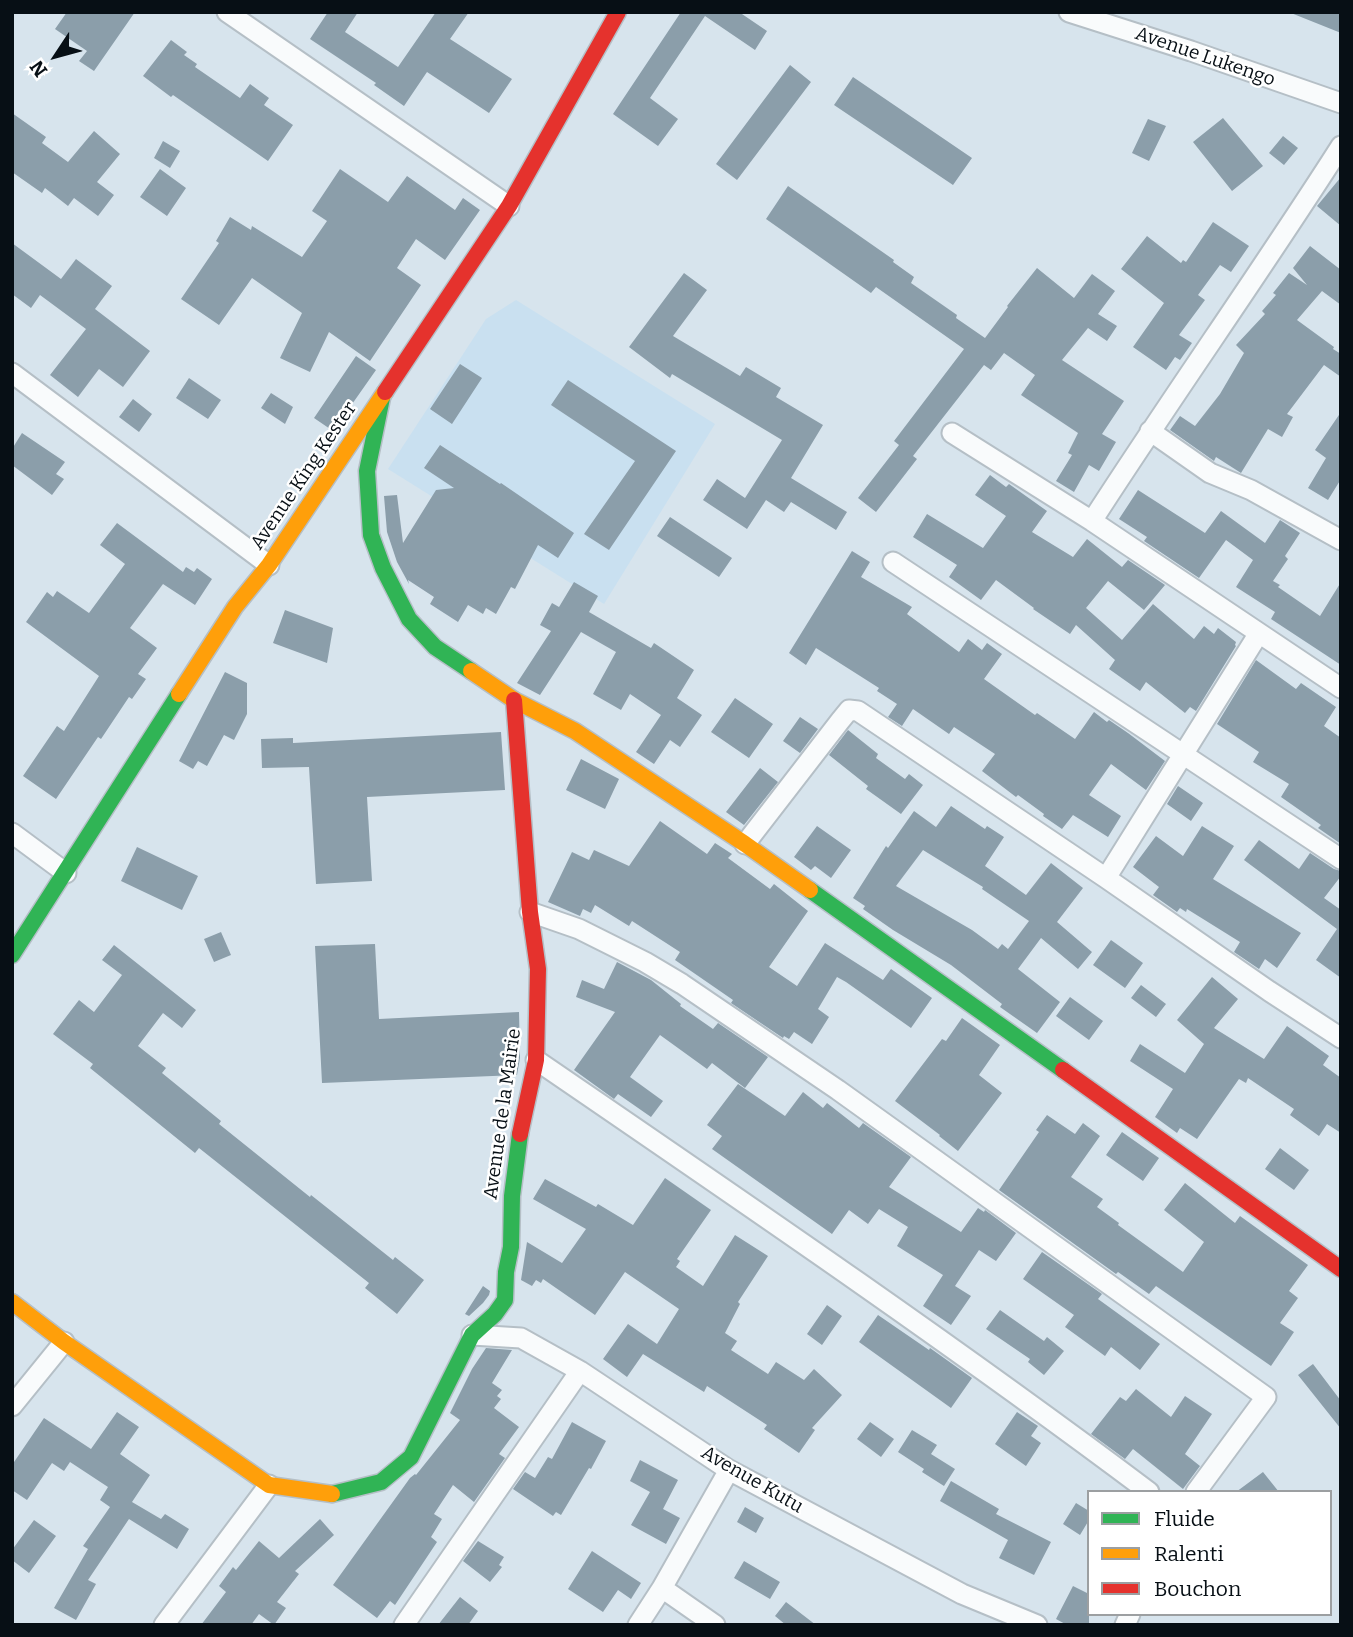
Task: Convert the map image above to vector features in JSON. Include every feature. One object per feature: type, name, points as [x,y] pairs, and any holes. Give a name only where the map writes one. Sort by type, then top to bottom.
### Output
[{"type":"street","points":[[227,12],[509,206]]},
{"type":"street","name":"Avenue King Kester","points":[[12,955],[235,607],[269,565],[509,206],[618,12]]},
{"type":"street","name":"Avenue Lukengo","points":[[1069,12],[1341,103]]},
{"type":"street","points":[[1092,521],[1150,431],[1285,235],[1341,146]]},
{"type":"street","points":[[12,373],[269,565]]},
{"type":"street","points":[[382,398],[367,471],[371,535],[383,568],[410,619],[435,647],[514,700],[575,731],[745,844],[1341,1269]]},
{"type":"street","points":[[1150,431],[1210,473],[1251,490],[1341,540]]},
{"type":"street","points":[[952,433],[1092,521],[1341,688]]},
{"type":"street","points":[[893,562],[1341,859]]},
{"type":"street","points":[[1106,878],[1259,633]]},
{"type":"street","name":"Avenue de la Mairie","points":[[12,1302],[64,1342],[269,1485],[333,1494],[381,1482],[411,1457],[472,1335],[495,1314],[505,1300],[519,1137],[536,1060],[538,969],[530,912],[514,700]]},
{"type":"street","points":[[745,844],[849,710],[858,711],[1341,1038]]},
{"type":"street","points":[[12,833],[66,873]]},
{"type":"street","points":[[530,912],[579,929],[682,984],[838,1090],[1266,1397],[1197,1490]]},
{"type":"street","points":[[536,1060],[856,1280],[1146,1490]]},
{"type":"street","name":"Avenue Kutu","points":[[472,1335],[521,1338],[580,1371],[729,1470],[962,1594],[1037,1625]]},
{"type":"street","points":[[12,1406],[64,1342]]},
{"type":"street","points":[[404,1625],[580,1371]]},
{"type":"street","points":[[638,1625],[729,1470]]},
{"type":"street","points":[[164,1625],[269,1485]]},
{"type":"street","points":[[662,1588],[715,1625]]},
{"type":"shaded area","points":[[516,300],[715,424],[604,604],[388,469],[486,319]]},
{"type":"building","points":[[67,12],[135,12],[94,71],[79,61],[87,51],[55,29]]},
{"type":"building","points":[[328,12],[358,12],[345,32],[398,67],[436,12],[469,12],[450,39],[512,79],[489,113],[427,72],[404,106],[374,85],[376,83],[310,39]]},
{"type":"building","points":[[681,12],[739,12],[767,31],[755,50],[705,16],[650,98],[678,119],[658,146],[613,114]]},
{"type":"building","points":[[1341,12],[1341,33],[1291,13]]},
{"type":"building","points":[[171,40],[187,52],[184,55],[197,64],[195,67],[240,98],[250,84],[269,98],[264,105],[293,125],[268,161],[143,76]]},
{"type":"building","points":[[790,65],[811,82],[737,180],[716,164]]},
{"type":"building","points":[[853,77],[972,158],[953,185],[834,105]]},
{"type":"building","points":[[12,113],[46,137],[42,143],[68,162],[94,131],[120,154],[97,182],[114,195],[98,216],[74,198],[68,206],[45,188],[42,193],[12,172]]},
{"type":"building","points":[[1223,118],[1263,166],[1232,191],[1193,142]]},
{"type":"building","points":[[1148,119],[1166,126],[1149,161],[1132,153]]},
{"type":"building","points":[[1283,136],[1298,148],[1284,165],[1269,153]]},
{"type":"building","points":[[163,141],[180,151],[170,168],[154,158]]},
{"type":"building","points":[[160,169],[186,188],[167,216],[140,197]]},
{"type":"building","points":[[340,169],[388,202],[407,176],[455,210],[463,198],[480,210],[445,260],[416,239],[397,268],[421,285],[370,361],[329,332],[310,372],[280,358],[302,313],[252,278],[219,325],[181,299],[219,243],[216,241],[230,217],[251,230],[252,226],[302,257],[327,221],[312,211]]},
{"type":"building","points":[[1341,177],[1341,226],[1317,206]]},
{"type":"building","points":[[788,186],[894,260],[893,262],[914,277],[911,283],[985,338],[1037,268],[1074,298],[1092,274],[1115,291],[1098,314],[1117,326],[1107,341],[1088,328],[1062,360],[1124,401],[1102,434],[1116,442],[1099,471],[1089,465],[1074,492],[1056,481],[1072,455],[1068,453],[1078,433],[1021,395],[1035,375],[1004,353],[991,370],[984,365],[913,456],[917,459],[876,512],[858,498],[899,445],[894,441],[964,349],[876,287],[871,293],[766,219]]},
{"type":"building","points":[[1213,222],[1249,246],[1231,272],[1220,265],[1198,295],[1205,300],[1179,335],[1192,343],[1180,360],[1175,357],[1166,370],[1133,347],[1164,303],[1121,269],[1147,236],[1181,263],[1183,260],[1186,262]]},
{"type":"building","points":[[12,243],[61,279],[76,259],[112,286],[95,309],[150,351],[123,387],[99,369],[78,397],[50,375],[86,329],[40,295],[31,308],[12,294]]},
{"type":"building","points":[[1310,246],[1341,270],[1341,305],[1322,291],[1297,320],[1341,354],[1341,377],[1324,365],[1287,414],[1293,417],[1282,437],[1268,429],[1241,473],[1216,457],[1214,461],[1170,430],[1180,416],[1195,426],[1220,394],[1244,353],[1236,345],[1265,314],[1262,311],[1276,295],[1273,293],[1289,273],[1307,285],[1293,268]]},
{"type":"building","points":[[684,273],[707,290],[673,336],[740,376],[746,367],[781,388],[776,397],[823,425],[791,478],[847,512],[836,530],[791,502],[784,512],[766,500],[747,529],[703,500],[717,479],[745,498],[782,440],[672,374],[670,378],[629,347]]},
{"type":"building","points":[[356,356],[376,370],[343,417],[346,419],[336,433],[314,418]]},
{"type":"building","points":[[460,364],[482,378],[452,424],[430,409]]},
{"type":"building","points":[[189,378],[221,400],[208,419],[176,398]]},
{"type":"building","points":[[568,380],[676,451],[609,550],[584,534],[635,461],[551,405]]},
{"type":"building","points":[[271,393],[293,407],[285,424],[261,408]]},
{"type":"building","points":[[133,399],[152,414],[139,432],[119,417]]},
{"type":"building","points":[[1341,412],[1341,479],[1328,500],[1308,488],[1326,458],[1315,450]]},
{"type":"building","points":[[22,433],[65,462],[56,474],[64,479],[52,495],[12,465],[12,449]]},
{"type":"building","points":[[440,445],[574,533],[558,558],[538,545],[515,589],[511,587],[496,614],[486,608],[483,614],[468,605],[458,622],[430,604],[434,597],[408,580],[409,584],[397,562],[387,532],[384,496],[397,495],[403,543],[436,490],[454,488],[424,468]]},
{"type":"building","points":[[990,475],[1006,487],[1009,484],[1047,511],[1032,532],[1073,557],[1087,539],[1122,567],[1128,560],[1165,585],[1144,610],[1108,581],[1086,608],[1122,640],[1153,604],[1194,639],[1204,626],[1214,634],[1218,628],[1236,642],[1196,711],[1190,707],[1185,713],[1146,682],[1140,691],[1109,669],[1115,660],[1076,625],[1070,634],[996,580],[981,600],[949,577],[957,565],[913,537],[927,514],[983,548],[1006,516],[975,495]]},
{"type":"building","points":[[1138,490],[1205,533],[1221,511],[1265,543],[1280,520],[1300,533],[1285,556],[1288,559],[1273,581],[1320,616],[1341,582],[1341,665],[1271,619],[1275,612],[1236,587],[1253,560],[1226,540],[1199,578],[1144,541],[1147,537],[1119,519]]},
{"type":"building","points":[[670,517],[732,558],[719,577],[657,536]]},
{"type":"building","points":[[117,523],[183,572],[186,567],[194,572],[197,568],[212,579],[195,605],[163,584],[130,628],[157,648],[138,674],[146,679],[132,699],[129,697],[101,739],[98,737],[56,799],[23,776],[57,726],[64,731],[99,676],[26,622],[47,592],[53,597],[57,591],[89,613],[125,564],[100,545]]},
{"type":"building","points":[[852,551],[870,562],[861,577],[912,607],[907,614],[959,652],[968,639],[982,650],[987,643],[1002,654],[984,679],[1035,715],[1037,713],[1075,739],[1094,712],[1165,761],[1146,790],[1111,764],[1089,795],[1121,816],[1108,837],[1073,815],[1062,829],[1018,795],[1016,797],[982,771],[995,754],[954,727],[949,734],[913,709],[902,726],[888,717],[897,704],[877,691],[879,688],[816,648],[806,665],[789,653]]},
{"type":"building","points":[[574,582],[598,596],[589,612],[651,648],[654,643],[694,670],[677,698],[702,715],[680,747],[670,740],[654,764],[636,752],[661,715],[630,694],[621,710],[593,694],[616,652],[581,632],[540,695],[517,683],[551,631],[540,625],[552,603],[559,607]]},
{"type":"building","points":[[285,610],[333,628],[327,663],[273,643]]},
{"type":"building","points":[[1256,660],[1296,689],[1301,683],[1336,707],[1324,726],[1341,738],[1341,844],[1318,828],[1321,825],[1281,797],[1289,784],[1253,762],[1259,752],[1217,724]]},
{"type":"building","points":[[225,672],[247,683],[247,714],[234,740],[224,735],[207,766],[198,761],[193,769],[179,761]]},
{"type":"building","points":[[735,698],[773,724],[749,758],[711,732]]},
{"type":"building","points":[[800,717],[818,729],[800,753],[783,741]]},
{"type":"building","points":[[848,730],[878,754],[876,758],[905,779],[909,774],[923,785],[901,814],[866,789],[868,786],[829,755]]},
{"type":"building","points":[[501,732],[505,790],[367,797],[372,881],[316,884],[309,767],[262,768],[261,739],[293,738],[293,743]]},
{"type":"building","points":[[581,759],[619,779],[605,809],[566,790]]},
{"type":"building","points":[[760,768],[778,782],[744,825],[726,812]]},
{"type":"building","points":[[1178,786],[1203,803],[1191,821],[1167,804]]},
{"type":"building","points":[[951,806],[985,829],[987,826],[1004,837],[985,866],[1026,895],[1051,863],[1083,888],[1057,922],[1092,952],[1078,969],[1041,938],[1018,969],[1060,1002],[1037,1033],[1000,1007],[1002,1004],[951,965],[893,930],[863,909],[865,906],[853,898],[886,846],[888,848],[914,811],[936,827]],"holes":[[[923,850],[983,887],[982,889],[1029,921],[1008,949],[1002,944],[998,949],[972,930],[896,886]]]},
{"type":"building","points":[[660,821],[707,854],[715,843],[732,854],[728,858],[770,889],[774,884],[808,911],[769,967],[797,986],[825,943],[883,980],[891,969],[932,998],[911,1028],[837,977],[818,1009],[829,1017],[812,1044],[794,1032],[789,1039],[784,1036],[783,1038],[675,960],[680,952],[632,921],[629,926],[595,905],[591,913],[583,909],[580,916],[548,902],[572,852],[589,860],[594,850],[629,866]]},
{"type":"building","points":[[817,826],[851,850],[831,878],[815,866],[811,870],[794,857]]},
{"type":"building","points":[[1202,826],[1234,846],[1213,879],[1301,933],[1277,968],[1265,959],[1259,969],[1234,952],[1240,942],[1187,909],[1186,912],[1180,908],[1177,912],[1153,895],[1159,887],[1133,867],[1156,836],[1183,856]]},
{"type":"building","points":[[1259,840],[1299,869],[1310,853],[1341,871],[1341,876],[1324,898],[1341,910],[1341,978],[1316,960],[1337,929],[1244,860]]},
{"type":"building","points":[[137,847],[198,876],[182,910],[121,881]]},
{"type":"building","points":[[221,932],[231,955],[214,962],[204,939]]},
{"type":"building","points":[[1111,940],[1143,963],[1125,988],[1093,965]]},
{"type":"building","points":[[375,944],[379,1019],[519,1012],[520,1058],[517,1075],[322,1083],[315,946]]},
{"type":"building","points":[[114,945],[196,1010],[182,1028],[163,1013],[138,1046],[166,1068],[162,1073],[221,1121],[219,1124],[310,1197],[311,1195],[393,1260],[395,1257],[424,1280],[397,1314],[365,1288],[369,1283],[199,1148],[195,1153],[90,1068],[93,1064],[53,1034],[79,1000],[94,1012],[122,975],[102,960]]},
{"type":"building","points":[[617,962],[651,980],[681,1004],[680,1006],[713,1029],[718,1023],[768,1057],[745,1088],[712,1063],[707,1069],[660,1035],[630,1077],[663,1101],[651,1117],[618,1094],[614,1099],[574,1070],[615,1012],[576,997],[582,980],[604,989]]},
{"type":"building","points":[[1212,977],[1238,999],[1214,1028],[1264,1059],[1287,1026],[1329,1056],[1323,1065],[1341,1078],[1341,1133],[1327,1124],[1319,1136],[1290,1115],[1294,1109],[1248,1078],[1246,1083],[1239,1079],[1197,1139],[1180,1128],[1177,1133],[1155,1117],[1173,1089],[1130,1061],[1140,1044],[1185,1073],[1204,1044],[1177,1020]]},
{"type":"building","points":[[1141,985],[1166,1004],[1156,1017],[1131,998]]},
{"type":"building","points":[[1070,997],[1103,1021],[1089,1040],[1056,1016]]},
{"type":"building","points":[[962,1018],[1000,1045],[979,1075],[1002,1093],[958,1151],[895,1101],[942,1039],[946,1041]]},
{"type":"building","points":[[738,1084],[785,1116],[803,1092],[823,1108],[827,1103],[859,1128],[863,1123],[911,1157],[889,1187],[961,1232],[978,1208],[984,1212],[985,1210],[1016,1233],[996,1261],[979,1250],[955,1286],[971,1296],[951,1325],[923,1306],[943,1275],[897,1246],[908,1227],[879,1209],[868,1224],[849,1210],[832,1234],[712,1149],[722,1136],[707,1125]]},
{"type":"building","points":[[1047,1115],[1075,1134],[1083,1123],[1100,1136],[1071,1177],[1103,1199],[1097,1207],[1119,1223],[1118,1225],[1183,1272],[1204,1242],[1164,1210],[1185,1183],[1235,1223],[1240,1216],[1308,1265],[1289,1291],[1298,1298],[1280,1323],[1294,1332],[1271,1366],[1156,1286],[1149,1294],[1118,1272],[1116,1274],[999,1190],[1039,1132],[1036,1130]]},
{"type":"building","points":[[1122,1132],[1159,1158],[1143,1181],[1106,1155]]},
{"type":"building","points":[[1280,1148],[1309,1170],[1294,1190],[1265,1169]]},
{"type":"building","points":[[665,1178],[711,1210],[677,1259],[680,1261],[676,1267],[703,1286],[735,1235],[768,1256],[738,1302],[740,1304],[725,1333],[737,1341],[731,1350],[768,1374],[776,1362],[804,1380],[814,1369],[842,1395],[812,1428],[815,1430],[799,1453],[764,1429],[767,1425],[707,1386],[704,1392],[643,1354],[627,1377],[603,1359],[628,1324],[657,1344],[679,1309],[625,1272],[595,1315],[543,1279],[541,1283],[536,1280],[532,1286],[521,1280],[527,1242],[562,1263],[586,1229],[533,1199],[545,1179],[596,1207],[598,1204],[633,1225]]},
{"type":"building","points":[[1042,1252],[1102,1294],[1098,1299],[1160,1344],[1140,1370],[1111,1347],[1105,1356],[1065,1327],[1074,1315],[1023,1279]]},
{"type":"building","points":[[483,1286],[490,1291],[489,1295],[469,1316],[465,1314]]},
{"type":"building","points":[[827,1305],[842,1316],[822,1345],[807,1334]]},
{"type":"building","points":[[1000,1310],[1044,1341],[1047,1337],[1064,1351],[1044,1375],[1028,1362],[1030,1359],[986,1329]]},
{"type":"building","points":[[878,1315],[972,1378],[951,1408],[859,1342]]},
{"type":"building","points":[[486,1348],[512,1350],[492,1383],[502,1390],[497,1396],[501,1399],[494,1408],[519,1427],[499,1454],[505,1458],[474,1502],[453,1485],[434,1514],[442,1519],[431,1537],[437,1542],[395,1605],[390,1601],[377,1618],[333,1585],[410,1478],[416,1475],[460,1420],[450,1413]]},
{"type":"building","points":[[1313,1364],[1341,1401],[1341,1429],[1298,1375]]},
{"type":"building","points":[[1136,1389],[1171,1417],[1185,1396],[1212,1414],[1185,1454],[1200,1466],[1183,1489],[1133,1449],[1125,1459],[1091,1434],[1120,1397],[1126,1401]]},
{"type":"building","points":[[117,1412],[139,1427],[120,1454],[150,1475],[132,1502],[161,1519],[165,1514],[189,1529],[177,1549],[129,1519],[88,1580],[96,1584],[76,1620],[54,1608],[88,1549],[83,1546],[110,1507],[100,1500],[108,1487],[70,1462],[64,1471],[52,1463],[27,1500],[12,1490],[12,1465],[44,1418],[91,1449]]},
{"type":"building","points":[[1017,1412],[1038,1426],[1031,1436],[1041,1443],[1026,1466],[995,1444]]},
{"type":"building","points":[[572,1422],[606,1441],[561,1515],[556,1512],[553,1516],[513,1489],[525,1472],[535,1478],[548,1457],[552,1459]]},
{"type":"building","points":[[870,1422],[894,1439],[881,1457],[857,1439]]},
{"type":"building","points":[[912,1430],[937,1445],[931,1454],[955,1469],[944,1486],[898,1452]]},
{"type":"building","points":[[640,1460],[678,1480],[663,1509],[680,1518],[666,1544],[631,1525],[650,1492],[630,1481]]},
{"type":"building","points":[[1263,1472],[1277,1490],[1239,1490]]},
{"type":"building","points":[[951,1481],[999,1509],[996,1514],[1051,1542],[1034,1575],[999,1558],[1008,1540],[940,1501]]},
{"type":"building","points":[[1076,1503],[1087,1510],[1087,1523],[1080,1535],[1063,1524]]},
{"type":"building","points":[[745,1507],[764,1518],[756,1533],[737,1522]]},
{"type":"building","points":[[320,1519],[334,1535],[295,1571],[299,1574],[277,1602],[286,1608],[274,1625],[259,1614],[251,1625],[201,1625],[226,1592],[219,1586],[233,1567],[236,1570],[259,1541],[279,1558]]},
{"type":"building","points":[[34,1520],[56,1536],[29,1573],[12,1560],[12,1550]]},
{"type":"building","points":[[478,1541],[504,1557],[499,1565],[502,1567],[490,1582],[463,1561]]},
{"type":"building","points":[[592,1551],[641,1583],[631,1599],[618,1590],[603,1612],[568,1589]]},
{"type":"building","points":[[744,1561],[780,1582],[770,1599],[734,1578]]},
{"type":"building","points":[[1073,1586],[1087,1593],[1089,1625],[1067,1625],[1056,1619]]},
{"type":"building","points":[[460,1597],[478,1611],[468,1625],[438,1625]]},
{"type":"building","points":[[786,1602],[816,1625],[786,1625],[775,1616]]},
{"type":"traffic: fast","points":[[382,398],[367,471],[371,535],[383,568],[409,619],[435,647],[471,671]]},
{"type":"traffic: fast","points":[[12,955],[179,694]]},
{"type":"traffic: fast","points":[[810,890],[1063,1070]]},
{"type":"traffic: fast","points":[[332,1494],[381,1482],[411,1457],[472,1335],[495,1314],[505,1300],[506,1272],[511,1247],[512,1196],[520,1134]]},
{"type":"traffic: slow","points":[[179,694],[235,607],[269,565],[385,392]]},
{"type":"traffic: slow","points":[[471,671],[514,700],[575,731],[810,890]]},
{"type":"traffic: slow","points":[[12,1302],[64,1342],[269,1485],[332,1494]]},
{"type":"traffic: jam","points":[[385,392],[509,206],[618,12]]},
{"type":"traffic: jam","points":[[514,700],[530,912],[538,969],[536,1060],[520,1134]]},
{"type":"traffic: jam","points":[[1063,1070],[1341,1269]]}]
